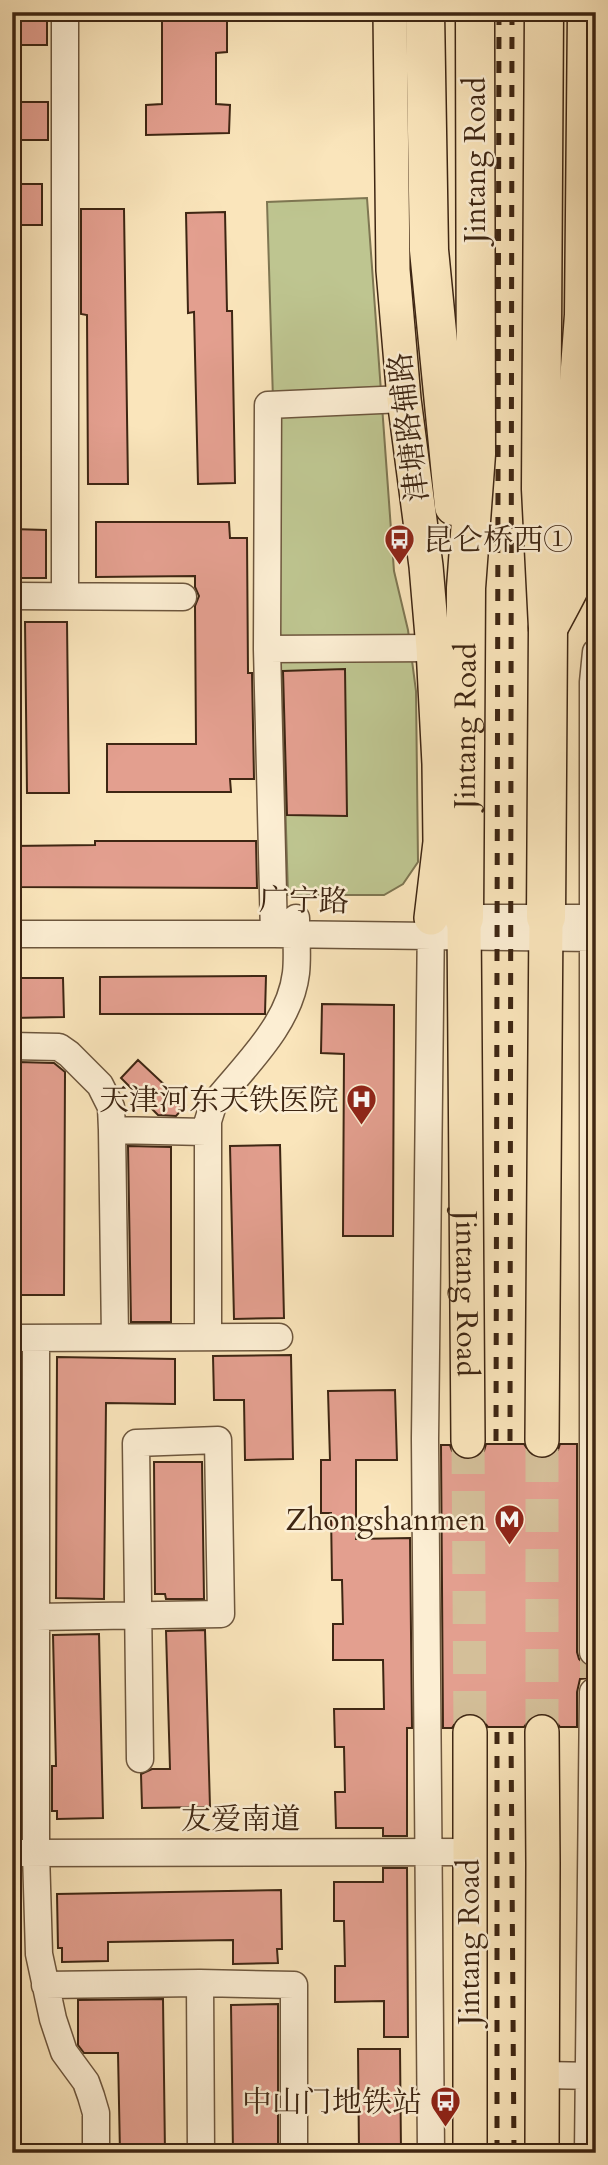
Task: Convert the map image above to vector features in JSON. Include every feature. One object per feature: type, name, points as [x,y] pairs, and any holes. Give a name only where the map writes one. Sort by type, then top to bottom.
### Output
[{"type":"highway","points":[[425,12],[429,250],[453,496],[466,588]]},
{"type":"highway","name":"Jintang Road","points":[[447,927],[476,453],[475,12]]},
{"type":"highway","points":[[544,12],[541,489],[548,628],[546,928]]},
{"type":"highway","points":[[548,628],[570,500],[584,315],[587,12]]},
{"type":"highway","points":[[548,628],[580,567],[596,513]]},
{"type":"main road","name":"津塘路辅路","points":[[390,12],[393,270],[404,399],[426,566],[433,648],[440,842],[447,927]]},
{"type":"main road","name":"Jintang Road","points":[[447,927],[468,1441]]},
{"type":"main road","points":[[542,1440],[546,928]]},
{"type":"main road","name":"Jintang Road","points":[[470,1732],[470,2153]]},
{"type":"main road","points":[[541,1732],[544,1863],[542,2153]]},
{"type":"street","points":[[65,12],[65,596]]},
{"type":"street","points":[[208,1337],[206,1132],[213,1105],[275,1028],[290,997],[296,972],[285,926],[267,649],[268,405],[404,399]]},
{"type":"street","points":[[12,596],[183,597]]},
{"type":"street","points":[[267,649],[433,648]]},
{"type":"street","points":[[593,1653],[593,682],[596,652]]},
{"type":"street","name":"广宁路","points":[[12,918],[285,926],[594,928]]},
{"type":"street","name":"广宁路","points":[[12,934],[285,926]]},
{"type":"street","points":[[431,2153],[425,1425],[447,927]]},
{"type":"street","points":[[12,1046],[59,1047],[100,1085],[111,1107],[115,1337]]},
{"type":"street","points":[[112,1130],[206,1132]]},
{"type":"street","points":[[96,2153],[96,2113],[91,2096],[86,2082],[64,2052],[45,1985],[24,1853],[36,1617],[24,1554],[24,1338],[279,1337]]},
{"type":"street","points":[[36,1617],[139,1615],[220,1614],[218,1440],[136,1443],[139,1615],[140,1759]]},
{"type":"street","points":[[588,2153],[592,2076],[593,1692]]},
{"type":"street","name":"友爱南道","points":[[24,1853],[469,1852]]},
{"type":"street","points":[[200,1983],[201,2153]]},
{"type":"street","points":[[45,1985],[294,1985],[294,2153]]},
{"type":"street","points":[[542,2075],[592,2076]]},
{"type":"green space","points":[[367,198],[394,571],[408,630],[416,691],[418,862],[403,884],[384,895],[288,895],[267,202]]},
{"type":"building","points":[[12,12],[47,12],[47,45],[12,45]]},
{"type":"building","points":[[162,12],[216,12],[216,21],[227,21],[227,52],[216,53],[216,104],[230,105],[229,133],[146,135],[146,105],[162,104]]},
{"type":"building","points":[[12,102],[48,102],[48,140],[12,140]]},
{"type":"building","points":[[12,184],[42,184],[42,225],[12,225]]},
{"type":"building","points":[[81,209],[124,209],[128,484],[88,484],[87,315],[81,314]]},
{"type":"building","points":[[225,212],[227,311],[232,311],[235,483],[198,484],[194,312],[188,313],[186,213]]},
{"type":"building","points":[[96,522],[229,522],[230,538],[247,538],[248,673],[252,673],[254,779],[230,779],[231,792],[107,792],[107,744],[196,744],[195,606],[199,596],[195,587],[195,576],[96,577]]},
{"type":"building","points":[[12,529],[46,530],[46,578],[12,578]]},
{"type":"building","points":[[25,622],[67,622],[69,793],[27,793]]},
{"type":"building","points":[[345,669],[347,816],[287,815],[283,671]]},
{"type":"building","points":[[95,841],[256,841],[257,888],[12,887],[12,846],[95,845]]},
{"type":"building","points":[[266,976],[265,1014],[100,1014],[100,977]]},
{"type":"building","points":[[12,978],[63,978],[64,1017],[12,1018]]},
{"type":"building","points":[[322,1004],[394,1005],[393,1236],[343,1236],[344,1054],[321,1053]]},
{"type":"building","points":[[138,1060],[186,1105],[176,1116],[158,1115],[121,1078]]},
{"type":"building","points":[[18,1062],[54,1063],[65,1072],[64,1295],[18,1295]]},
{"type":"building","points":[[280,1145],[284,1318],[234,1319],[230,1146]]},
{"type":"building","points":[[128,1146],[171,1147],[171,1322],[131,1322]]},
{"type":"building","points":[[291,1355],[293,1459],[245,1460],[244,1400],[214,1400],[213,1356]]},
{"type":"building","points":[[57,1357],[175,1359],[175,1404],[106,1403],[104,1599],[56,1598]]},
{"type":"building","points":[[395,1390],[397,1460],[356,1460],[356,1539],[410,1538],[412,1728],[407,1728],[407,1836],[383,1836],[383,1828],[336,1828],[335,1792],[345,1792],[344,1747],[335,1747],[334,1709],[384,1709],[383,1660],[333,1660],[333,1624],[343,1624],[342,1580],[332,1580],[331,1513],[321,1513],[321,1460],[330,1460],[328,1391]]},
{"type":"building","name":"Zhongshanmen","points":[[486,1444],[524,1444],[532,1456],[543,1459],[552,1456],[560,1444],[577,1444],[577,1652],[585,1665],[596,1667],[596,1677],[580,1679],[577,1692],[577,1727],[560,1727],[552,1716],[543,1713],[532,1716],[524,1727],[488,1727],[480,1716],[469,1713],[460,1716],[452,1728],[443,1728],[441,1445],[450,1445],[458,1457],[467,1460],[478,1457]]},
{"type":"building","points":[[154,1462],[202,1462],[204,1599],[166,1599],[165,1594],[155,1594]]},
{"type":"building","points":[[205,1630],[210,1807],[142,1808],[141,1774],[152,1769],[170,1769],[166,1631]]},
{"type":"building","points":[[99,1634],[103,1818],[57,1819],[57,1811],[52,1811],[52,1766],[56,1766],[53,1635]]},
{"type":"building","points":[[12,1766],[20,1766],[20,1812],[12,1812]]},
{"type":"building","points":[[383,1868],[407,1868],[408,2037],[384,2037],[384,2001],[335,2002],[335,1966],[345,1966],[344,1921],[334,1921],[334,1882],[383,1882]]},
{"type":"building","points":[[281,1890],[282,1949],[277,1949],[278,1963],[233,1964],[233,1940],[108,1942],[108,1961],[62,1962],[62,1948],[58,1948],[57,1894]]},
{"type":"building","points":[[163,1999],[165,2153],[120,2153],[118,2053],[84,2053],[78,2045],[78,2000]]},
{"type":"building","points":[[278,2004],[278,2153],[233,2153],[231,2005]]},
{"type":"building","points":[[358,2049],[400,2049],[401,2153],[359,2153]]},
{"type":"tunnel","points":[[542,1440],[542,1732]]},
{"type":"tunnel","points":[[468,1441],[470,1732]]},
{"type":"tunnel","points":[[593,1652],[593,1692]]},
{"type":"railway","points":[[496,1441],[499,12]]},
{"type":"railway","points":[[510,1441],[512,12]]},
{"type":"railway","points":[[497,1732],[497,2153]]},
{"type":"railway","points":[[511,1732],[514,2153]]},
{"type":"place","name":"昆仑桥西①","points":[[400,567]]},
{"type":"place","name":"天津河东天铁医院","points":[[362,1127]]},
{"type":"place","name":"Zhongshanmen","points":[[509,1547]]},
{"type":"place","name":"中山门地铁站","points":[[445,2129]]}]
